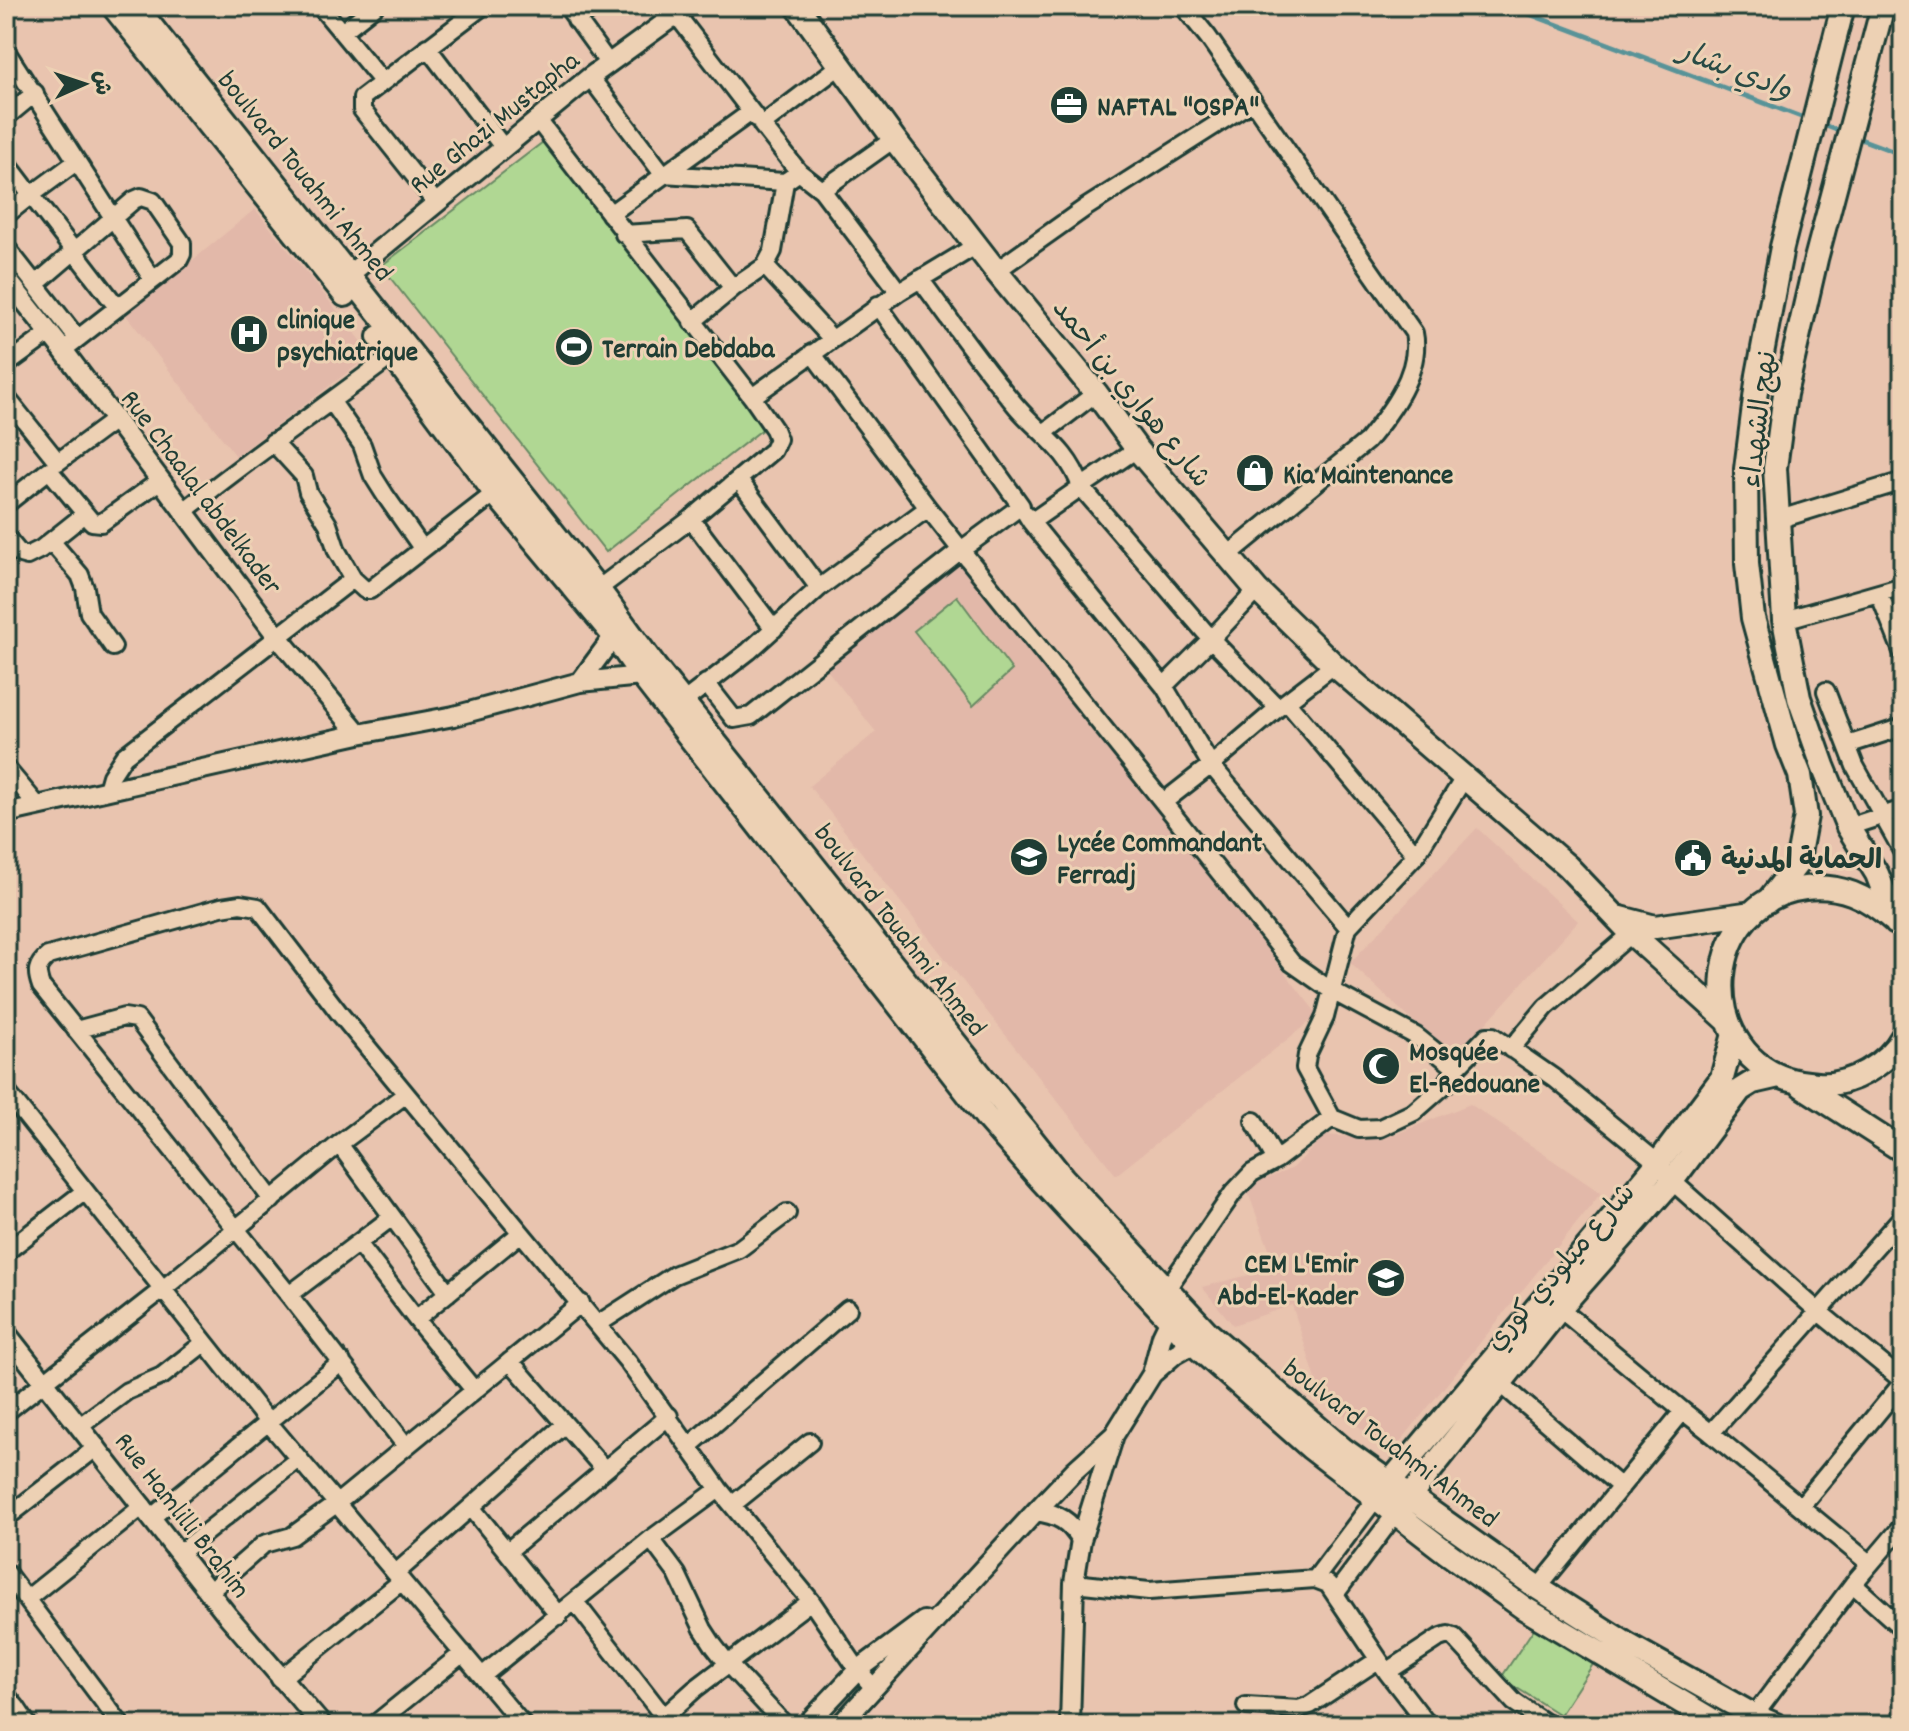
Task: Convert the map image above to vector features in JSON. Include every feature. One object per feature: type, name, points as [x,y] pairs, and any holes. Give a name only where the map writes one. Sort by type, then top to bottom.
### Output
[{"type":"main road","name":"boulvard Touahmi Ahmed","points":[[113,6],[598,589],[620,632]]},
{"type":"main road","name":"boulvard Touahmi Ahmed","points":[[135,6],[343,280],[393,355],[495,493],[620,632],[979,1091],[1063,1178],[1201,1339],[1344,1450],[1383,1490],[1403,1504],[1750,1720],[1776,1725]]},
{"type":"main road","name":"شارع هواري بن أحمد","points":[[797,6],[996,271],[1096,393],[1137,449],[1257,590],[1334,665],[1567,866],[1613,915],[1636,929]]},
{"type":"main road","name":"نهج الشهداء","points":[[1731,1028],[1721,993],[1723,964],[1734,936],[1797,864],[1806,816],[1800,775],[1788,745],[1756,631],[1747,564],[1746,469],[1758,375],[1782,247],[1843,6]]},
{"type":"main road","name":"نهج الشهداء","points":[[1883,6],[1816,259],[1785,394],[1775,468],[1784,620],[1799,698],[1848,827],[1877,874],[1900,929]]},
{"type":"main road","name":"boulvard Touahmi Ahmed","points":[[649,671],[683,702],[916,1011]]},
{"type":"main road","points":[[1636,929],[1672,927],[1760,907],[1794,890],[1823,886],[1850,891],[1876,904],[1900,929]]},
{"type":"main road","points":[[1636,929],[1731,1028],[1753,1058],[1874,1130],[1903,1151]]},
{"type":"main road","name":"شارع ميلودي كوري","points":[[1403,1504],[1499,1382],[1552,1302],[1722,1078],[1731,1028]]},
{"type":"main road","points":[[1787,1078],[1823,1084],[1851,1079],[1877,1066],[1898,1046],[1903,1036]]},
{"type":"main road","name":"شارع ميلودي كوري","points":[[1383,1490],[1552,1302],[1672,1181],[1740,1090],[1753,1082],[1787,1078]]},
{"type":"main road","name":"boulvard Touahmi Ahmed","points":[[1403,1504],[1524,1608],[1720,1725]]},
{"type":"street","points":[[320,6],[382,81]]},
{"type":"street","points":[[342,32],[375,6]]},
{"type":"street","points":[[436,203],[362,110],[362,98],[483,6]]},
{"type":"street","points":[[596,6],[571,13],[609,64]]},
{"type":"street","points":[[1183,6],[1414,333],[1417,346],[1412,369],[1383,421],[1367,441],[1227,556]]},
{"type":"street","name":"Rue Ghazi Mustapha","points":[[343,280],[537,119],[682,10]]},
{"type":"street","points":[[682,10],[751,112],[799,172],[822,190],[899,292]]},
{"type":"street","points":[[427,47],[503,147]]},
{"type":"street","points":[[6,51],[153,280]]},
{"type":"street","points":[[762,125],[841,65]]},
{"type":"street","points":[[590,77],[663,174],[785,182],[799,172]]},
{"type":"street","points":[[6,117],[35,93]]},
{"type":"street","points":[[996,271],[1085,208],[1253,101]]},
{"type":"street","points":[[610,214],[751,112]]},
{"type":"street","points":[[537,119],[752,397],[778,439],[773,450],[739,480],[598,589]]},
{"type":"street","points":[[822,190],[894,139]]},
{"type":"street","points":[[6,162],[117,307]]},
{"type":"street","points":[[6,215],[76,162]]},
{"type":"street","points":[[692,322],[765,266],[773,251],[785,182]]},
{"type":"street","points":[[6,247],[36,284],[70,344],[179,260],[183,249],[178,235],[148,198],[134,200],[36,284]]},
{"type":"street","points":[[624,234],[687,230],[733,288]]},
{"type":"street","points":[[752,397],[878,305],[977,245]]},
{"type":"street","points":[[765,266],[832,339]]},
{"type":"street","name":"Rue Chaalal abdelkader","points":[[6,278],[50,333],[70,344],[115,420],[183,512],[277,636],[359,734]]},
{"type":"street","points":[[920,279],[1016,405],[1045,432],[1076,471],[1081,487],[1211,639],[1283,705],[1416,855]]},
{"type":"street","points":[[878,305],[1031,522],[1164,686],[1211,765],[1348,927]]},
{"type":"street","points":[[6,365],[50,333]]},
{"type":"street","points":[[812,353],[961,550],[1292,963],[1332,991],[1416,1036],[1456,1068]]},
{"type":"street","points":[[183,512],[393,355]]},
{"type":"street","points":[[1045,432],[1096,393]]},
{"type":"street","points":[[6,397],[85,514],[96,523],[106,521],[161,480]]},
{"type":"street","points":[[332,402],[362,445],[373,476],[422,548]]},
{"type":"street","points":[[6,504],[115,420]]},
{"type":"street","points":[[273,442],[304,476],[308,492],[324,515],[332,542],[353,579],[363,590],[370,590],[495,493]]},
{"type":"street","points":[[1031,522],[1137,449]]},
{"type":"street","points":[[739,480],[819,588]]},
{"type":"street","points":[[1777,520],[1903,481]]},
{"type":"street","points":[[706,683],[734,719],[751,716],[1021,506]]},
{"type":"street","points":[[683,702],[749,651],[819,588],[928,508]]},
{"type":"street","points":[[6,537],[20,554],[27,556],[85,514]]},
{"type":"street","points":[[691,519],[774,629]]},
{"type":"street","points":[[51,541],[80,575],[89,613],[113,647]]},
{"type":"street","points":[[107,790],[111,776],[124,756],[353,579]]},
{"type":"street","points":[[1784,620],[1903,586]]},
{"type":"street","points":[[1164,686],[1257,590]]},
{"type":"street","points":[[1879,593],[1903,654]]},
{"type":"street","points":[[580,682],[620,632]]},
{"type":"street","points":[[1165,801],[1334,665]]},
{"type":"street","points":[[6,813],[359,734],[454,716],[580,682],[649,671]]},
{"type":"street","points":[[1826,691],[1847,745],[1881,816],[1903,852]]},
{"type":"street","points":[[1847,745],[1903,727]]},
{"type":"street","points":[[6,768],[37,805]]},
{"type":"street","points":[[1464,778],[1416,855],[1348,927],[1325,1017],[1307,1055],[1305,1068],[1332,1118],[1359,1129],[1380,1128],[1414,1112],[1447,1083],[1456,1068],[1487,1036],[1493,1036],[1554,1078],[1658,1163],[1672,1181],[1819,1312],[1903,1381],[1801,1506]]},
{"type":"street","points":[[1848,827],[1903,809]]},
{"type":"street","points":[[406,1446],[41,986],[37,973],[48,956],[221,907],[251,904],[258,907],[340,1014],[598,1324],[669,1416],[719,1489],[811,1601],[858,1670],[874,1688]]},
{"type":"street","points":[[1511,1049],[1546,1007],[1636,929]]},
{"type":"street","points":[[76,1030],[124,1017],[137,1019],[272,1200]]},
{"type":"street","points":[[7,1094],[298,1459],[523,1725]]},
{"type":"street","points":[[6,1412],[163,1289],[339,1144],[406,1094]]},
{"type":"street","points":[[1070,1725],[1074,1583],[1081,1540],[1114,1435],[1152,1374],[1171,1305],[1233,1193],[1252,1173],[1276,1160],[1332,1118]]},
{"type":"street","points":[[1254,1121],[1276,1160]]},
{"type":"street","points":[[339,1144],[448,1293]]},
{"type":"street","points":[[6,1252],[85,1191]]},
{"type":"street","points":[[598,1324],[674,1275],[739,1249],[787,1213]]},
{"type":"street","points":[[289,1295],[392,1217]]},
{"type":"street","points":[[1711,1433],[1901,1218]]},
{"type":"street","points":[[416,1319],[521,1233]]},
{"type":"street","points":[[358,1243],[474,1390]]},
{"type":"street","points":[[1552,1302],[1869,1563]]},
{"type":"street","points":[[209,1592],[264,1544],[292,1536],[336,1504],[581,1303]]},
{"type":"street","points":[[689,1446],[848,1309]]},
{"type":"street","name":"Rue Hamlilli Brahim","points":[[6,1333],[209,1592],[322,1725]]},
{"type":"street","points":[[1152,1374],[1175,1354],[1201,1339]]},
{"type":"street","points":[[80,1426],[127,1391],[162,1376],[204,1343]]},
{"type":"street","points":[[510,1361],[604,1469]]},
{"type":"street","points":[[28,1598],[268,1422],[342,1362]]},
{"type":"street","points":[[1499,1382],[1621,1487]]},
{"type":"street","points":[[1538,1588],[1683,1411]]},
{"type":"street","points":[[508,1551],[669,1416]]},
{"type":"street","points":[[280,1679],[399,1577],[471,1507],[565,1424]]},
{"type":"street","points":[[840,1725],[1036,1511],[1114,1435]]},
{"type":"street","points":[[732,1505],[810,1442]]},
{"type":"street","points":[[6,1518],[97,1447]]},
{"type":"street","points":[[180,1553],[298,1459]]},
{"type":"street","points":[[482,1676],[651,1539],[719,1489]]},
{"type":"street","points":[[1315,1579],[1383,1490]]},
{"type":"street","points":[[1336,1593],[1403,1504]]},
{"type":"street","points":[[471,1507],[559,1616]]},
{"type":"street","points":[[1036,1511],[1063,1518],[1081,1540]]},
{"type":"street","points":[[1750,1720],[1869,1563],[1903,1525]]},
{"type":"street","points":[[651,1539],[677,1574],[703,1629],[728,1664],[785,1725]]},
{"type":"street","points":[[6,1572],[121,1725]]},
{"type":"street","points":[[1074,1583],[1149,1591],[1315,1579],[1328,1584],[1382,1666],[1428,1725]]},
{"type":"street","points":[[1853,1584],[1903,1629]]},
{"type":"street","points":[[806,1725],[858,1670],[958,1596]]},
{"type":"street","points":[[575,1602],[660,1721],[811,1601]]},
{"type":"street","points":[[1246,1706],[1299,1709],[1448,1635],[1454,1637],[1514,1702],[1548,1725]]},
{"type":"street","points":[[374,1725],[463,1653]]},
{"type":"street","points":[[9,1706],[28,1725]]},
{"type":"shaded area","name":"clinique psychiatrique","points":[[255,209],[372,354],[236,456],[126,315]]},
{"type":"shaded area","name":"Lycée Commandant Ferradj","points":[[960,559],[1318,1015],[1116,1175],[809,786],[876,732],[824,666]]},
{"type":"shaded area","points":[[1477,828],[1578,921],[1454,1059],[1350,963]]},
{"type":"shaded area","name":"CEM L'Emir Abd-El-Kader","points":[[1470,1104],[1601,1193],[1392,1452],[1322,1398],[1292,1305],[1233,1325],[1202,1287],[1276,1268],[1246,1187],[1293,1168],[1325,1135],[1384,1139]]},
{"type":"green space","name":"Terrain Debdaba","points":[[547,139],[764,428],[606,552],[381,266]]},
{"type":"green space","points":[[957,596],[1012,670],[973,706],[914,631]]},
{"type":"green space","points":[[1535,1627],[1595,1661],[1560,1715],[1501,1678]]},
{"type":"waterway","name":"وادي بشار","points":[[1508,6],[1809,120]]},
{"type":"waterway","name":"وادي بشار","points":[[1818,123],[1842,132]]},
{"type":"waterway","name":"وادي بشار","points":[[1855,137],[1903,155]]},
{"type":"place","name":"NAFTAL \"OSPA\"","points":[[1069,105]]},
{"type":"place","name":"clinique psychiatrique","points":[[249,334]]},
{"type":"place","name":"Terrain Debdaba","points":[[574,347]]},
{"type":"place","name":"Kia Maintenance","points":[[1255,473]]},
{"type":"place","name":"Lycée Commandant Ferradj","points":[[1029,857]]},
{"type":"place","name":"الحماية المدنية","points":[[1693,858]]},
{"type":"place","name":"Mosquée El-Redouane","points":[[1381,1066]]},
{"type":"place","name":"CEM L'Emir Abd-El-Kader","points":[[1386,1278]]}]
